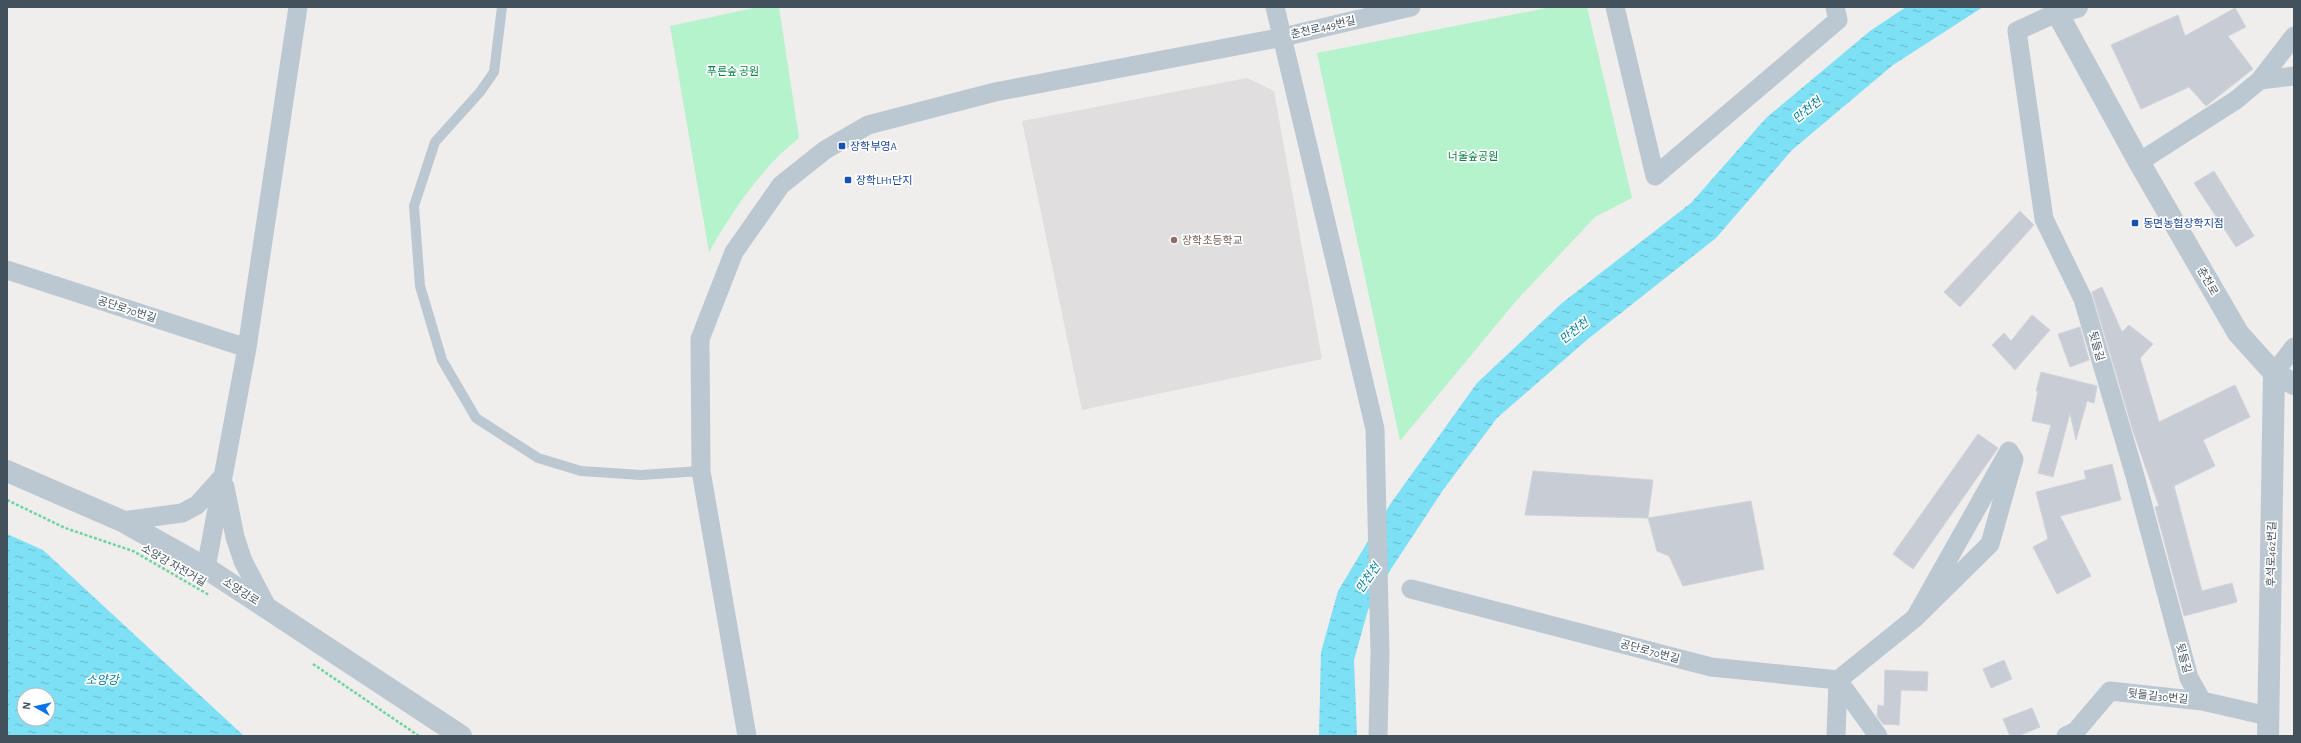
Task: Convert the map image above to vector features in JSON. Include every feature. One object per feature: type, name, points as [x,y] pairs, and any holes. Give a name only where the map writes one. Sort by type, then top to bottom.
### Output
[{"type":"street","points":[[206,568],[247,348],[298,7]]},
{"type":"street","points":[[1275,7],[1375,429],[1380,654],[1378,736]]},
{"type":"street","name":"춘천로449번길","points":[[747,736],[700,471],[700,339],[734,252],[781,185],[825,150],[868,125],[995,92],[1283,37],[1411,7]]},
{"type":"street","points":[[1615,7],[1655,176],[1838,20],[1835,7]]},
{"type":"street","points":[[2055,10],[2077,7]]},
{"type":"street","name":"춘천로","points":[[2055,10],[2238,333],[2274,373],[2294,384]]},
{"type":"street","name":"뒷들길","points":[[2055,10],[2016,31],[2044,219],[2083,298],[2135,476],[2189,678],[2202,701]]},
{"type":"street","points":[[2140,162],[2236,100],[2260,80],[2294,36]]},
{"type":"street","points":[[2260,80],[2294,76]]},
{"type":"street","name":"공단로70번길","points":[[7,270],[247,348]]},
{"type":"street","points":[[2274,373],[2294,347]]},
{"type":"street","name":"후석로462번길","points":[[2268,726],[2274,373]]},
{"type":"street","points":[[1836,736],[1838,680],[1915,618],[1990,544],[2014,459],[2009,451],[1915,618]]},
{"type":"street","name":"소양강로","points":[[7,471],[122,521],[206,568],[461,736]]},
{"type":"street","points":[[122,521],[182,513],[197,505],[223,476]]},
{"type":"street","points":[[223,476],[235,537],[241,555],[267,607]]},
{"type":"street","name":"공단로70번길","points":[[1410,589],[1711,667],[1838,680]]},
{"type":"street","points":[[1838,680],[1878,736]]},
{"type":"street","name":"뒷들길30번길","points":[[2066,736],[2076,731],[2110,691],[2202,701],[2268,726]]},
{"type":"lane","points":[[502,7],[494,72],[480,92],[435,142],[414,206],[420,286],[442,360],[476,418],[538,458],[589,472],[641,475],[700,471]]},
{"type":"path","name":"소양강 자전거길","points":[[7,500],[66,528],[133,551],[216,599]]},
{"type":"path","points":[[308,660],[419,736]]},
{"type":"shaded area","name":"장학초등학교","points":[[1247,78],[1274,91],[1322,359],[1082,410],[1022,121]]},
{"type":"green space","name":"푸른숲 공원","points":[[758,7],[779,7],[799,138],[760,176],[738,205],[709,252],[670,26]]},
{"type":"green space","name":"너울숲공원","points":[[1552,7],[1587,7],[1632,198],[1595,217],[1516,301],[1400,441],[1317,53]]},
{"type":"water","name":"만천천","points":[[1906,7],[1983,7],[1893,65],[1792,150],[1716,238],[1588,339],[1497,418],[1443,490],[1391,569],[1368,610],[1354,660],[1357,736],[1319,736],[1321,652],[1338,591],[1391,503],[1477,383],[1562,303],[1691,203],[1766,118],[1870,31]]},
{"type":"water","name":"소양강","points":[[7,534],[43,550],[244,736],[7,736]]},
{"type":"building","points":[[2235,8],[2246,27],[2228,36],[2253,69],[2206,106],[2189,87],[2141,109],[2111,45],[2178,15],[2185,36]]},
{"type":"building","points":[[2214,171],[2254,236],[2236,247],[2194,183]]},
{"type":"building","points":[[2020,211],[2034,225],[1960,307],[1944,292]]},
{"type":"building","points":[[2102,287],[2122,332],[2129,325],[2153,344],[2140,358],[2159,422],[2235,385],[2250,417],[2203,440],[2215,466],[2174,486],[2202,591],[2232,583],[2237,602],[2184,616],[2155,507],[2159,506],[2133,431],[2092,292]]},
{"type":"building","points":[[2032,315],[2050,330],[2015,370],[1992,345],[2004,333],[2011,341]]},
{"type":"building","points":[[2080,327],[2089,360],[2070,367],[2058,334]]},
{"type":"building","points":[[2041,372],[2097,386],[2094,403],[2087,401],[2076,440],[2070,413],[2053,477],[2038,473],[2051,425],[2032,421],[2038,391],[2036,391]]},
{"type":"building","points":[[1978,434],[1998,448],[1913,569],[1893,554]]},
{"type":"building","points":[[2112,464],[2121,500],[2060,516],[2091,576],[2057,594],[2033,547],[2048,539],[2036,492],[2086,479],[2084,471]]},
{"type":"building","points":[[1533,471],[1653,480],[1648,518],[1525,515]]},
{"type":"building","points":[[1751,501],[1764,569],[1683,586],[1669,556],[1657,551],[1648,518]]},
{"type":"building","points":[[2004,660],[2012,679],[1991,688],[1983,669]]},
{"type":"building","points":[[1885,670],[1928,672],[1927,691],[1901,690],[1899,725],[1883,724],[1877,716],[1878,705],[1884,706]]},
{"type":"building","points":[[2032,708],[2040,727],[2018,736],[2010,736],[2003,719]]},
{"type":"place","name":"장학부영A","points":[[842,146]]},
{"type":"place","name":"장학LH1단지","points":[[848,180]]},
{"type":"place","name":"동면농협장학지점","points":[[2135,223]]},
{"type":"place","name":"장학초등학교","points":[[1174,240]]}]
